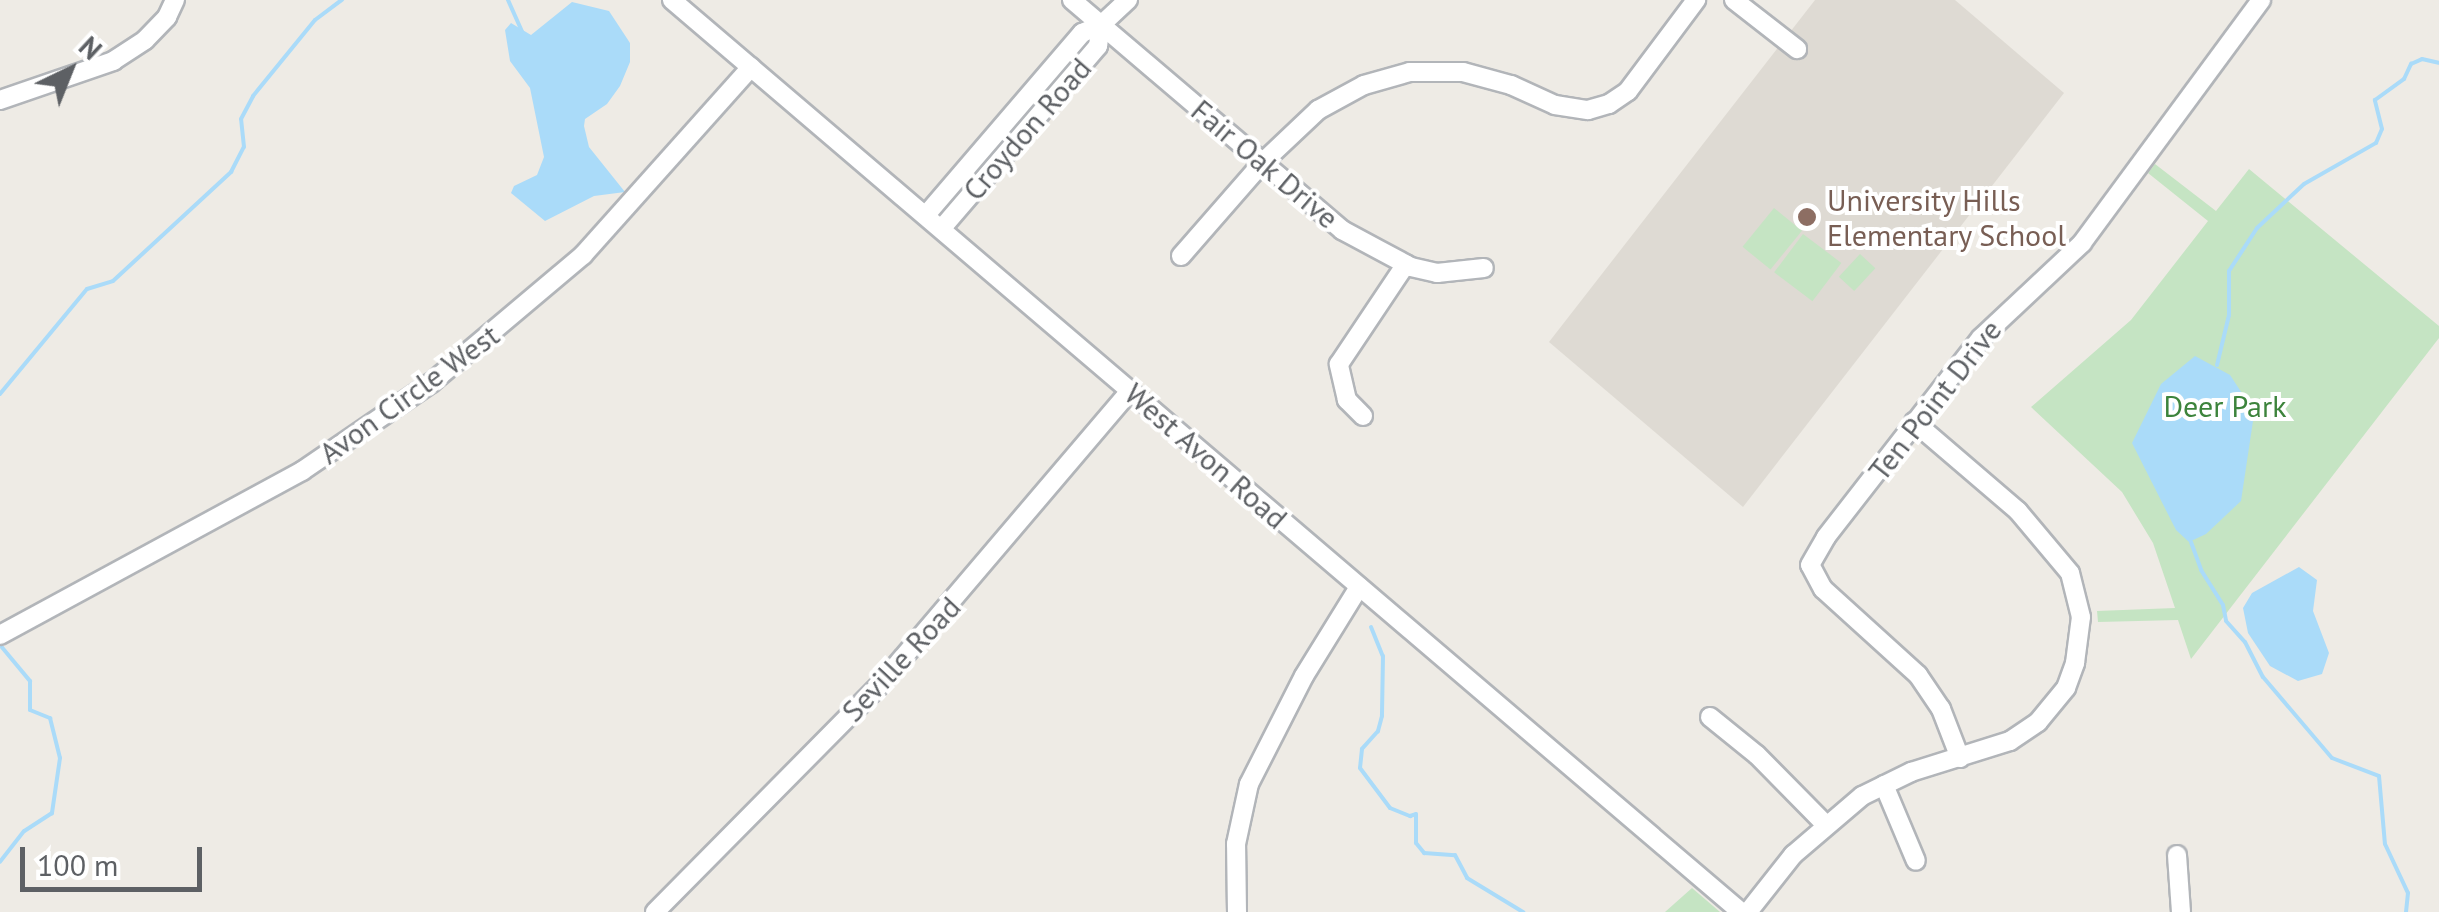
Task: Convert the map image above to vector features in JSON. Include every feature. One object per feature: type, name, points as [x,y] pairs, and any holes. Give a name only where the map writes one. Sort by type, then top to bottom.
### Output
[{"type":"street","points":[[0,100],[113,61],[145,40],[167,17],[175,0]]},
{"type":"street","name":"West Avon Road","points":[[672,0],[1745,912]]},
{"type":"street","name":"Fair Oak Drive","points":[[1072,0],[1342,230],[1406,264],[1436,273],[1484,268]]},
{"type":"street","name":"Croydon Road","points":[[926,214],[1082,33],[1102,25],[1128,0]]},
{"type":"street","points":[[1181,256],[1262,163],[1318,110],[1364,85],[1410,72],[1462,72],[1511,85],[1572,110],[1609,104],[1628,91],[1696,0]]},
{"type":"street","points":[[1734,0],[1797,49]]},
{"type":"street","name":"Ten Point Drive","points":[[1960,758],[1941,709],[1924,682],[1823,589],[1810,565],[1826,537],[2000,315],[2082,242],[2260,0]]},
{"type":"street","name":"Croydon Road","points":[[942,228],[1098,46],[1102,25]]},
{"type":"street","name":"Avon Circle West","points":[[0,635],[302,471],[431,383],[583,255],[751,67]]},
{"type":"street","points":[[1362,416],[1347,400],[1339,364],[1406,264]]},
{"type":"street","name":"Seville Road","points":[[655,912],[878,687],[951,607],[1130,391]]},
{"type":"street","points":[[1745,912],[1824,824],[1884,785],[1911,772],[2010,741],[2054,706],[2075,662],[2081,617],[2070,573],[2048,542],[1979,475],[1914,422]]},
{"type":"street","points":[[1237,912],[1236,844],[1249,784],[1304,676],[1359,587]]},
{"type":"street","points":[[1710,717],[1757,756],[1824,824]]},
{"type":"street","points":[[1884,785],[1916,860]]},
{"type":"street","points":[[2177,855],[2181,912]]},
{"type":"shaded area","name":"University Hills Elementary School","points":[[1815,0],[1955,0],[2064,93],[1743,507],[1549,342]]},
{"type":"green space","name":"Deer Park","points":[[2155,164],[2216,211],[2249,169],[2439,326],[2439,338],[2191,659],[2178,620],[2098,622],[2097,611],[2175,608],[2153,543],[2122,492],[2031,407],[2131,320],[2208,221],[2148,173]]},
{"type":"green space","points":[[1774,208],[1802,231],[1771,270],[1743,247]]},
{"type":"green space","points":[[1803,234],[1841,263],[1812,301],[1774,272]]},
{"type":"green space","points":[[1860,254],[1875,268],[1854,291],[1839,277]]},
{"type":"green space","points":[[1692,888],[1720,912],[1665,912]]},
{"type":"water","points":[[572,2],[609,11],[630,43],[630,62],[620,86],[607,104],[585,119],[584,126],[589,147],[625,192],[594,196],[545,221],[511,193],[514,186],[537,175],[544,157],[530,88],[510,61],[505,30],[511,23],[531,35]]},
{"type":"water","points":[[2195,356],[2230,375],[2251,407],[2253,421],[2241,501],[2206,534],[2189,542],[2176,530],[2132,443],[2161,384]]},
{"type":"water","points":[[2299,567],[2317,580],[2313,611],[2329,653],[2322,674],[2298,681],[2270,666],[2248,633],[2243,608],[2252,593]]},
{"type":"waterway","points":[[0,394],[87,289],[113,281],[231,172],[244,147],[241,119],[253,96],[315,20],[342,0]]},
{"type":"waterway","points":[[508,0],[522,31]]},
{"type":"waterway","points":[[2217,365],[2229,315],[2229,271],[2257,228],[2304,184],[2376,143],[2382,129],[2375,100],[2404,79],[2411,64],[2422,59],[2439,63]]},
{"type":"waterway","points":[[2191,542],[2201,570],[2223,605],[2226,621],[2245,642],[2263,677],[2332,758],[2379,776],[2385,844],[2408,893],[2406,912]]},
{"type":"waterway","points":[[1371,627],[1383,656],[1382,716],[1378,731],[1362,749],[1360,768],[1390,808],[1410,816],[1416,814],[1416,843],[1424,853],[1455,855],[1467,878],[1523,912]]},
{"type":"waterway","points":[[0,645],[30,681],[30,710],[50,718],[60,758],[52,813],[24,831],[0,862]]},
{"type":"place","name":"University Hills Elementary School","points":[[1807,217]]}]
